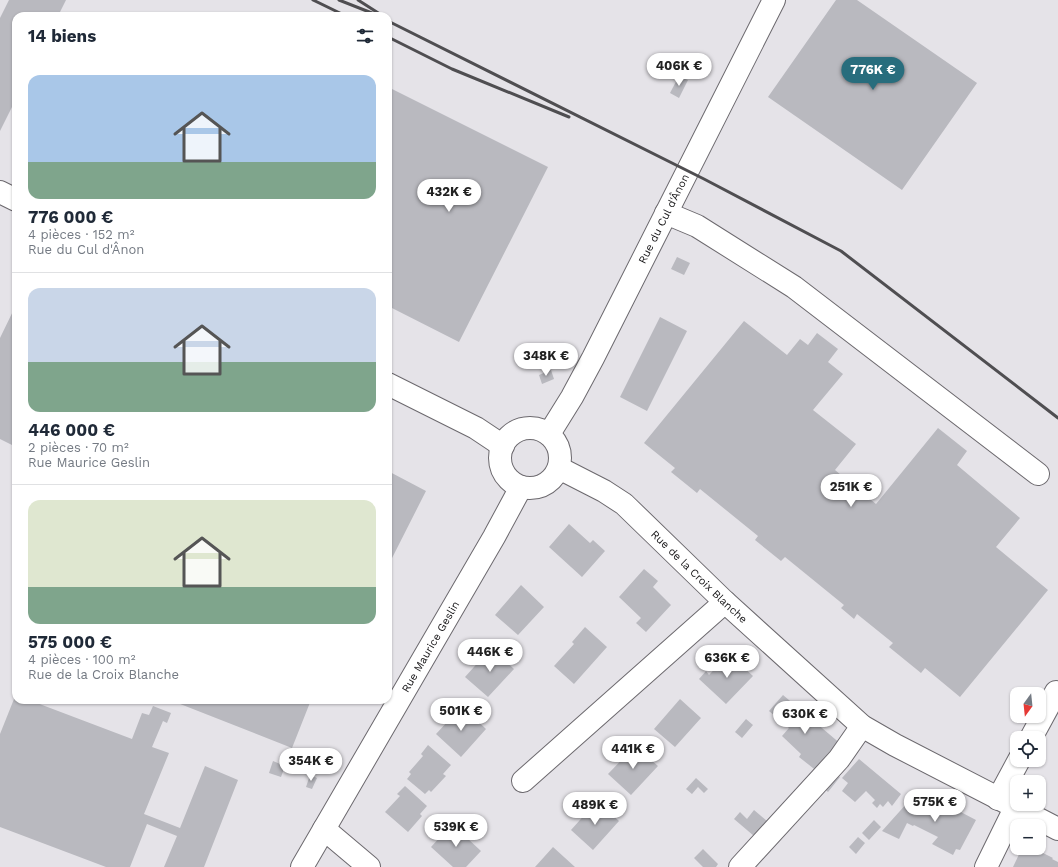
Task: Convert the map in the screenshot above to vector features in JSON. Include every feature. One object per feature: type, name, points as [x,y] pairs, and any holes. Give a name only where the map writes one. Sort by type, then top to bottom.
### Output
[{"type":"street","name":"Rue du Cul d'Ânon","points":[[548,434],[582,378],[774,0]]},
{"type":"street","points":[[0,192],[12,198]]},
{"type":"street","points":[[666,214],[697,226],[794,287],[1038,474]]},
{"type":"street","points":[[392,386],[476,428],[503,446]]},
{"type":"street","points":[[528,428],[539,429],[548,434],[558,445],[561,457],[559,468],[549,482],[540,488],[529,489],[511,482],[503,471],[500,454],[509,437],[520,430],[528,428]]},
{"type":"street","name":"Rue de la Croix Blanche","points":[[559,468],[604,491],[624,504],[725,602],[862,726],[1007,804],[1058,829]]},
{"type":"street","name":"Rue Maurice Geslin","points":[[302,867],[521,487]]},
{"type":"street","points":[[523,781],[725,602]]},
{"type":"street","points":[[1035,731],[1056,692]]},
{"type":"street","points":[[740,867],[839,759],[862,726]]},
{"type":"street","points":[[986,867],[1007,804],[1017,767]]},
{"type":"street","points":[[324,828],[369,867]]},
{"type":"building","points":[[9,0],[66,0],[60,12],[12,12],[12,107],[0,131],[0,18]]},
{"type":"building","points":[[836,0],[857,0],[977,83],[902,190],[768,97]]},
{"type":"building","points":[[679,76],[688,80],[679,98],[670,93]]},
{"type":"building","points":[[392,89],[548,167],[459,342],[392,308]]},
{"type":"building","points":[[677,257],[690,263],[684,275],[671,269]]},
{"type":"building","points":[[12,313],[12,445],[0,439],[0,338]]},
{"type":"building","points":[[660,317],[687,331],[647,411],[620,397]]},
{"type":"building","points":[[744,321],[787,355],[800,339],[808,345],[817,333],[838,349],[828,362],[843,374],[813,410],[856,444],[835,470],[876,504],[938,428],[967,451],[957,465],[1020,518],[996,547],[1048,590],[960,697],[925,668],[921,673],[889,647],[893,643],[857,614],[854,619],[841,608],[844,605],[785,557],[781,561],[755,540],[758,536],[700,489],[697,493],[671,472],[675,468],[644,443]]},
{"type":"building","points":[[551,370],[554,379],[542,384],[539,375]]},
{"type":"building","points":[[392,473],[426,491],[392,558]]},
{"type":"building","points":[[569,524],[590,543],[593,540],[605,551],[582,577],[549,547]]},
{"type":"building","points":[[644,569],[658,581],[653,587],[671,605],[646,632],[636,623],[641,618],[619,597]]},
{"type":"building","points":[[521,585],[544,607],[518,635],[495,615]]},
{"type":"building","points":[[585,627],[607,647],[574,684],[554,666],[574,644],[572,642]]},
{"type":"building","points":[[491,648],[514,669],[488,697],[465,677]]},
{"type":"building","points":[[729,654],[753,676],[726,704],[699,679],[706,671],[709,675]]},
{"type":"building","points":[[783,695],[842,745],[818,772],[799,757],[801,754],[782,736],[789,728],[769,711]]},
{"type":"building","points":[[680,699],[701,718],[675,747],[654,729]]},
{"type":"building","points":[[12,704],[40,704],[132,739],[142,713],[149,715],[153,706],[171,713],[167,723],[163,721],[152,747],[169,753],[144,814],[180,828],[205,766],[238,780],[204,867],[164,867],[177,836],[147,824],[130,867],[106,867],[0,827],[0,734]]},
{"type":"building","points":[[180,704],[309,704],[292,748]]},
{"type":"building","points":[[462,706],[486,729],[461,757],[436,734]]},
{"type":"building","points":[[746,719],[753,725],[742,738],[735,732]]},
{"type":"building","points":[[428,745],[451,765],[443,774],[446,776],[431,792],[429,790],[425,794],[407,779],[411,774],[409,772],[423,756],[421,754]]},
{"type":"building","points":[[635,746],[658,766],[631,795],[608,774]]},
{"type":"building","points":[[859,759],[901,794],[892,806],[888,801],[883,807],[880,804],[877,808],[872,803],[875,800],[866,791],[855,802],[842,791],[848,783],[842,778]]},
{"type":"building","points":[[273,761],[285,766],[281,777],[269,773]]},
{"type":"building","points":[[832,770],[840,777],[828,792],[820,785]]},
{"type":"building","points":[[310,775],[317,778],[312,789],[306,787]]},
{"type":"building","points":[[696,778],[708,789],[704,793],[698,787],[692,794],[686,789]]},
{"type":"building","points":[[405,786],[427,806],[420,814],[422,816],[408,832],[385,812],[400,796],[397,794]]},
{"type":"building","points":[[930,793],[954,805],[953,808],[976,820],[960,850],[956,849],[953,855],[932,844],[938,837],[914,825],[913,826],[907,823],[899,839],[882,831],[908,802],[922,809]]},
{"type":"building","points":[[597,801],[619,821],[593,850],[571,830]]},
{"type":"building","points":[[754,810],[767,821],[754,836],[734,819],[740,812],[747,819]]},
{"type":"building","points":[[874,820],[881,827],[869,840],[862,833]]},
{"type":"building","points":[[452,824],[481,851],[466,867],[453,867],[431,847]]},
{"type":"building","points":[[858,837],[865,843],[856,854],[849,847]]},
{"type":"building","points":[[553,847],[575,867],[535,867]]},
{"type":"building","points":[[703,849],[718,864],[716,867],[703,867],[694,858]]},
{"type":"building","points":[[1046,854],[1058,862],[1058,867],[1013,867],[1019,855]]},
{"type":"railway","points":[[313,0],[338,12]]},
{"type":"railway","points":[[339,0],[369,12]]},
{"type":"railway","points":[[358,0],[377,12]]},
{"type":"railway","points":[[392,23],[704,179],[841,251],[1058,418]]},
{"type":"railway","points":[[392,39],[452,69],[569,117]]}]
